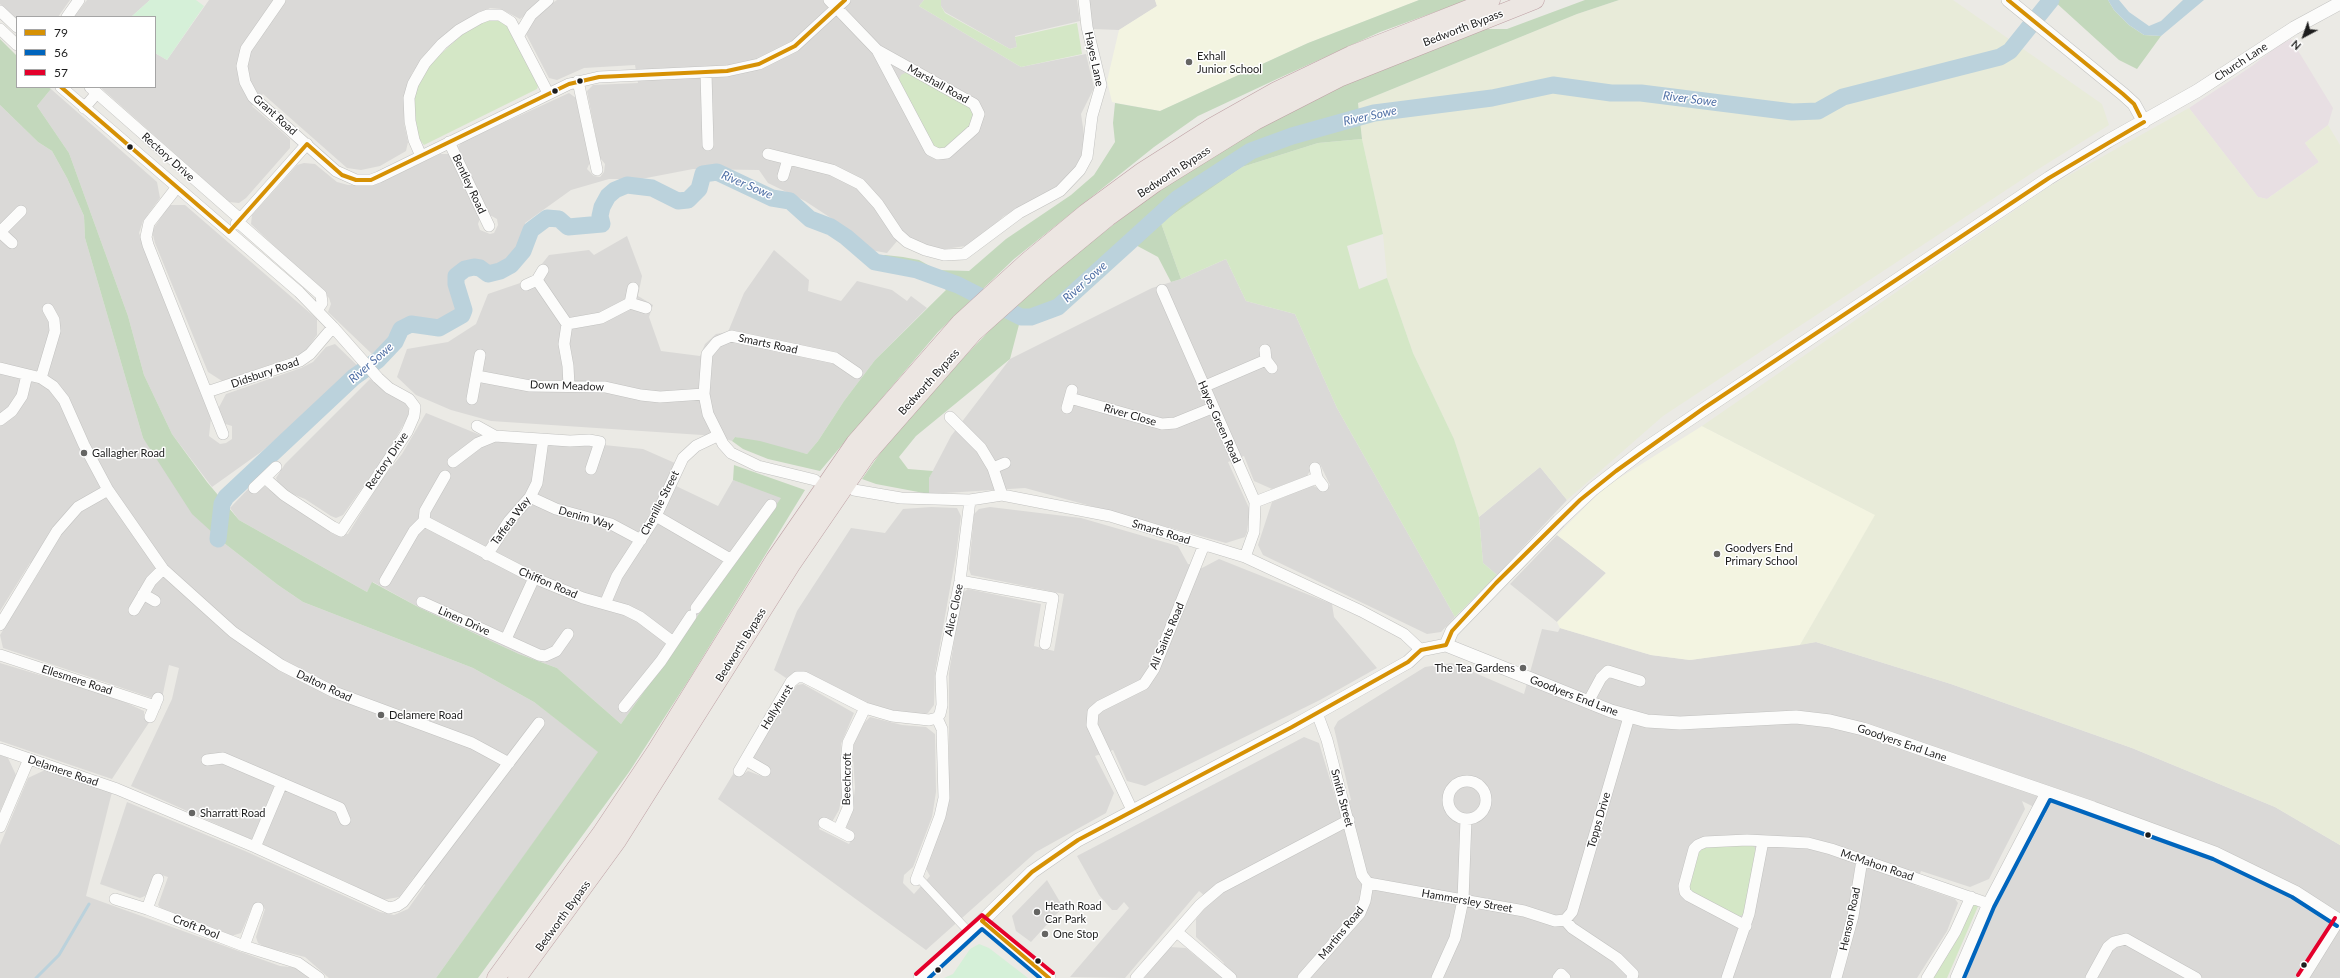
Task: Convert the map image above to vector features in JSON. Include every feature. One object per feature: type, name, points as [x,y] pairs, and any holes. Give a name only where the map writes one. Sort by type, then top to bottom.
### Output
[{"type":"highway","name":"Bedworth Bypass","points":[[517,978],[617,841],[650,790],[662,756],[775,559],[850,450],[913,374],[967,328],[1034,267],[1086,213],[1143,171],[1212,127],[1276,90],[1351,55],[1491,0]]},
{"type":"highway","name":"Bedworth Bypass","points":[[1034,267],[1155,183],[1255,121],[1339,78],[1535,0]]},
{"type":"highway","name":"Bedworth Bypass","points":[[496,978],[602,832],[636,780],[662,756]]},
{"type":"street","points":[[68,16],[79,0]]},
{"type":"street","name":"Grant Road","points":[[280,0],[246,49],[242,66],[243,74],[253,97],[342,176],[356,180],[371,180],[548,93],[578,81],[599,77],[706,73],[745,68],[773,58],[800,42],[833,4],[845,0]]},
{"type":"street","points":[[519,35],[531,15],[548,0]]},
{"type":"street","name":"Hayes Lane","points":[[768,154],[832,170],[860,184],[878,204],[898,234],[907,242],[925,250],[944,255],[964,254],[983,241],[1004,223],[1050,197],[1070,183],[1087,157],[1092,116],[1101,85],[1087,27],[1084,0]]},
{"type":"street","points":[[2008,0],[2123,94],[2134,104],[2144,122]]},
{"type":"street","name":"Church Lane","points":[[1446,645],[1452,631],[1496,583],[1580,500],[1616,471],[1704,408],[2049,178],[2197,91],[2294,28],[2340,3]]},
{"type":"street","name":"Marshall Road","points":[[833,4],[877,50],[930,150],[938,154],[947,153],[974,129],[979,114],[974,104],[877,50]]},
{"type":"street","points":[[0,11],[16,26]]},
{"type":"street","points":[[421,156],[412,133],[409,98],[418,74],[433,52],[459,30],[488,15],[500,15],[511,22],[548,93]]},
{"type":"street","points":[[0,29],[16,44]]},
{"type":"street","points":[[706,73],[708,145]]},
{"type":"street","points":[[578,81],[597,170]]},
{"type":"street","name":"Rectory Drive","points":[[62,88],[317,310],[334,327],[378,378],[390,388],[409,399],[415,407],[414,416],[407,432],[345,528],[341,531],[284,495],[265,478]]},
{"type":"street","name":"Rectory Drive","points":[[84,108],[94,90],[321,295],[322,303],[317,310]]},
{"type":"street","name":"Bentley Road","points":[[449,142],[489,226]]},
{"type":"street","points":[[228,232],[307,144]]},
{"type":"street","points":[[784,176],[788,159]]},
{"type":"street","points":[[177,187],[149,223],[147,241],[223,434]]},
{"type":"street","points":[[12,243],[0,232],[21,211]]},
{"type":"street","points":[[526,285],[540,275],[567,324],[564,344],[568,366],[569,386]]},
{"type":"street","points":[[567,324],[601,318],[630,302],[633,288]]},
{"type":"street","name":"Hayes Green Road","points":[[1162,290],[1212,408],[1255,502],[1254,532],[1245,557]]},
{"type":"street","points":[[630,302],[646,308]]},
{"type":"street","points":[[42,378],[55,331],[54,320],[48,309]]},
{"type":"street","name":"Didsbury Road","points":[[207,392],[300,361],[310,354],[334,327]]},
{"type":"street","name":"Smarts Road","points":[[815,480],[758,466],[732,453],[717,436],[708,414],[704,394],[706,354],[717,342],[731,336],[835,358],[857,373]]},
{"type":"street","points":[[472,399],[480,356]]},
{"type":"street","points":[[1203,387],[1267,360]]},
{"type":"street","name":"Dalton Road","points":[[0,368],[42,378],[53,386],[64,400],[84,445],[108,490],[163,569],[232,632],[281,665],[334,692],[472,743],[509,764]]},
{"type":"street","points":[[0,420],[12,410],[22,396],[27,375]]},
{"type":"street","name":"Down Meadow","points":[[477,376],[530,386],[605,386],[641,395],[660,397],[704,394]]},
{"type":"street","name":"River Close","points":[[1070,399],[1162,424],[1175,423],[1212,408]]},
{"type":"street","points":[[950,417],[981,448],[993,468],[1002,495]]},
{"type":"street","points":[[477,426],[495,436],[570,442],[589,440],[600,442],[591,469]]},
{"type":"street","points":[[453,462],[478,443],[495,436]]},
{"type":"street","name":"Chenille Street","points":[[605,604],[617,576],[656,516],[683,458],[696,446],[717,436]]},
{"type":"street","name":"Taffeta Way","points":[[487,555],[503,530],[530,498],[537,482],[543,440]]},
{"type":"street","points":[[993,468],[1005,464]]},
{"type":"street","points":[[254,488],[276,467]]},
{"type":"street","points":[[385,581],[414,531],[424,521],[425,511],[445,476]]},
{"type":"street","points":[[1255,502],[1318,477]]},
{"type":"street","points":[[0,625],[57,531],[78,507],[108,490]]},
{"type":"street","name":"Smarts Road","points":[[854,490],[900,498],[970,500],[1002,495],[1110,516],[1245,557],[1361,611],[1404,634],[1421,650]]},
{"type":"street","name":"Denim Way","points":[[530,498],[556,510],[611,524],[641,540]]},
{"type":"street","name":"Alice Close","points":[[970,500],[960,581],[941,676],[942,705],[940,714],[937,718],[942,729],[944,798],[940,816],[916,878],[970,933]]},
{"type":"street","points":[[624,707],[673,642],[730,559],[771,505]]},
{"type":"street","points":[[656,516],[730,559]]},
{"type":"street","name":"Chiffon Road","points":[[424,521],[487,555],[534,578],[575,596],[626,610],[640,617],[673,642]]},
{"type":"street","name":"All Saints Road","points":[[1132,810],[1092,725],[1093,712],[1100,706],[1144,684],[1154,669],[1204,545]]},
{"type":"street","points":[[134,610],[151,581],[163,569]]},
{"type":"street","points":[[506,639],[534,578]]},
{"type":"street","points":[[960,581],[1053,598],[1045,644]]},
{"type":"street","points":[[143,594],[156,601]]},
{"type":"street","name":"Linen Drive","points":[[422,602],[545,656],[556,652],[568,634]]},
{"type":"street","points":[[920,978],[1047,861],[1078,840],[1317,713],[1408,662],[1421,650],[1446,645]]},
{"type":"street","name":"Goodyers End Lane","points":[[1446,645],[1629,717],[1669,723],[1776,717],[1830,721],[1863,729],[2215,853],[2295,892],[2340,920]]},
{"type":"street","name":"Ellesmere Road","points":[[0,655],[157,702],[150,718]]},
{"type":"street","points":[[1588,702],[1601,678],[1608,671],[1640,681]]},
{"type":"street","name":"Hollyhurst","points":[[739,771],[794,679],[804,677],[865,708]]},
{"type":"street","points":[[865,708],[892,716],[929,720],[937,718]]},
{"type":"street","name":"Beechcroft","points":[[839,830],[848,808],[846,764],[848,743],[865,708]]},
{"type":"street","name":"Smith Street","points":[[1317,713],[1323,726],[1349,820],[1362,875],[1368,883]]},
{"type":"street","name":"Topps Drive","points":[[1565,920],[1572,912],[1629,717]]},
{"type":"street","name":"Delamere Road","points":[[0,749],[117,789],[255,847],[382,906],[397,906],[403,902],[539,723]]},
{"type":"street","points":[[207,760],[223,758],[340,808],[345,820]]},
{"type":"street","points":[[0,826],[29,759]]},
{"type":"street","points":[[746,760],[765,771]]},
{"type":"street","points":[[255,847],[282,784]]},
{"type":"street","points":[[1957,978],[1989,904],[2046,793]]},
{"type":"street","points":[[1437,978],[1455,938],[1463,900],[1466,819]]},
{"type":"street","points":[[1136,978],[1200,905],[1220,888],[1349,820]]},
{"type":"street","points":[[824,823],[850,836]]},
{"type":"street","points":[[1727,978],[1746,926],[1756,883],[1763,841]]},
{"type":"street","name":"McMahon Road","points":[[1746,926],[1689,896],[1685,892],[1684,886],[1694,849],[1698,844],[1705,842],[1763,841],[1808,844],[1862,860],[1989,904]]},
{"type":"street","name":"Henson Road","points":[[1836,978],[1851,923],[1862,860]]},
{"type":"street","points":[[147,909],[158,880]]},
{"type":"street","name":"Hammersley Street","points":[[1368,883],[1524,911],[1555,921],[1565,920]]},
{"type":"street","name":"Martins Road","points":[[1303,978],[1360,913],[1365,902],[1368,883]]},
{"type":"street","points":[[1927,978],[1956,932],[1971,897]]},
{"type":"street","name":"Croft Pool","points":[[115,899],[147,909],[244,946],[298,963],[319,978]]},
{"type":"street","points":[[244,946],[258,908]]},
{"type":"street","points":[[1565,920],[1572,928],[1617,958],[1633,974],[1632,978]]},
{"type":"street","points":[[2303,978],[2340,920]]},
{"type":"street","points":[[982,921],[1049,978]]},
{"type":"street","points":[[1177,932],[1231,978]]},
{"type":"street","points":[[2091,978],[2108,947],[2114,942],[2126,939],[2196,978]]},
{"type":"street","points":[[1558,978],[1561,974],[1565,978]]},
{"type":"shaded area","points":[[0,0],[70,0],[59,16],[16,16],[16,19],[0,4]]},
{"type":"shaded area","points":[[87,0],[150,0],[132,16],[75,16]]},
{"type":"shaded area","points":[[150,0],[196,0],[204,6],[167,60],[156,54],[156,16],[132,16]]},
{"type":"shaded area","points":[[209,0],[544,0],[520,19],[501,9],[490,8],[445,34],[425,55],[412,73],[405,101],[404,123],[408,142],[406,151],[380,166],[361,170],[347,168],[263,94],[252,106],[290,139],[290,148],[246,198],[239,203],[229,202],[101,88],[156,88],[156,54],[167,60]]},
{"type":"shaded area","points":[[557,0],[924,0],[919,6],[1021,67],[1086,54],[1094,88],[1081,114],[1085,141],[1082,158],[1076,171],[1047,196],[1004,216],[972,245],[945,249],[920,245],[903,234],[887,253],[870,250],[840,224],[805,201],[768,183],[759,170],[693,169],[641,179],[609,179],[571,190],[525,223],[527,233],[514,258],[491,267],[473,260],[449,279],[452,293],[459,308],[441,323],[411,317],[389,335],[386,343],[372,354],[328,312],[331,304],[329,298],[251,224],[252,215],[297,165],[304,163],[315,164],[337,182],[348,185],[371,186],[440,154],[449,154],[453,158],[480,218],[478,224],[480,230],[490,234],[494,233],[498,225],[497,219],[488,214],[458,147],[462,142],[569,93],[576,98],[590,162],[587,169],[594,176],[600,177],[604,172],[605,164],[600,158],[587,91],[593,85],[638,83],[635,65],[584,68],[557,80],[549,78],[526,34],[529,23],[542,10]]},
{"type":"shaded area","points":[[941,0],[1077,0],[1080,21],[1015,36],[1017,47],[1010,49],[945,12],[941,6]]},
{"type":"shaded area","points":[[1087,0],[1155,0],[1157,6],[1119,30],[1093,29]]},
{"type":"shaded area","name":"Exhall Junior School","points":[[1155,0],[1419,0],[1308,43],[1160,111],[1112,102],[1107,81],[1119,30],[1157,6]]},
{"type":"shaded area","points":[[1619,0],[1953,0],[2102,104],[2109,125],[2032,173],[1663,416],[1567,500],[1540,467],[1479,517],[1454,439],[1413,353],[1387,278],[1383,234],[1362,139],[1358,103],[1577,14]]},
{"type":"shaded area","points":[[2291,39],[2333,108],[2328,125],[2305,143],[2319,162],[2267,199],[2258,197],[2189,108],[2252,66],[2279,45]]},
{"type":"shaded area","points":[[51,89],[157,182],[160,198],[143,221],[139,233],[211,418],[209,436],[220,444],[226,443],[232,439],[232,426],[222,423],[217,411],[226,394],[301,368],[313,362],[326,347],[335,344],[360,368],[261,452],[212,487],[172,434],[144,375],[128,316],[69,153],[37,106]]},
{"type":"shaded area","points":[[0,105],[38,142],[52,151],[67,178],[84,216],[85,238],[143,438],[224,543],[278,585],[303,602],[473,668],[534,702],[599,752],[436,978],[329,978],[305,957],[265,947],[258,943],[256,937],[265,909],[253,905],[241,933],[228,937],[162,910],[158,905],[168,877],[155,873],[149,890],[145,896],[140,898],[100,884],[127,802],[245,851],[380,912],[394,915],[408,909],[425,885],[414,877],[399,897],[382,900],[349,883],[131,786],[172,699],[179,668],[169,665],[162,698],[156,696],[152,698],[3,648],[0,635],[41,569],[30,563],[0,611]]},
{"type":"shaded area","points":[[2189,108],[2258,197],[2267,199],[2319,162],[2305,143],[2328,125],[2340,145],[2340,845],[2275,807],[2132,748],[1951,684],[1816,642],[1800,645],[1875,515],[1702,426],[2050,186]]},
{"type":"shaded area","points":[[169,205],[185,205],[317,319],[317,335],[304,353],[222,381],[208,372],[155,243],[152,231]]},
{"type":"shaded area","points":[[627,236],[642,276],[638,296],[653,305],[649,317],[661,351],[700,356],[705,344],[716,334],[728,332],[744,293],[774,250],[809,280],[808,291],[841,301],[857,281],[892,290],[907,301],[911,296],[927,308],[875,360],[844,401],[818,441],[807,454],[735,437],[732,441],[717,436],[491,421],[451,410],[416,395],[397,377],[407,349],[448,342],[476,324],[488,294],[529,280],[549,255],[589,250],[594,255]]},
{"type":"shaded area","points":[[1226,259],[1246,301],[1295,314],[1337,408],[1455,617],[1441,632],[1427,634],[1263,555],[1258,545],[1272,502],[1312,485],[1319,489],[1330,485],[1320,464],[1311,469],[1307,476],[1272,489],[1254,481],[1244,456],[1228,462],[1250,510],[1245,537],[1226,543],[1025,488],[929,494],[929,478],[951,436],[1010,359],[1152,288],[1181,279]]},
{"type":"shaded area","points":[[370,379],[408,404],[409,415],[387,453],[343,515],[336,518],[305,499],[290,493],[278,483],[276,478],[285,464]]},
{"type":"shaded area","points":[[426,413],[495,441],[594,444],[643,449],[684,467],[676,486],[718,506],[733,480],[782,497],[621,724],[557,668],[519,654],[420,608],[373,582],[367,592],[239,520],[230,508],[251,486],[264,486],[327,530],[336,535],[348,534],[382,479],[402,454]]},
{"type":"shaded area","name":"Goodyers End Primary School","points":[[1702,426],[1876,515],[1800,645],[1690,660],[1651,655],[1560,628],[1557,622],[1606,573],[1557,535],[1605,487]]},
{"type":"shaded area","points":[[1540,467],[1567,500],[1497,575],[1483,563],[1479,517]]},
{"type":"shaded area","points":[[931,507],[957,508],[961,516],[956,555],[935,672],[934,705],[928,713],[922,715],[882,711],[797,672],[786,678],[774,670],[797,611],[851,528],[885,533],[903,509]]},
{"type":"shaded area","points":[[990,507],[1081,518],[1178,546],[1188,564],[1202,568],[1219,559],[1332,604],[1334,617],[1377,668],[1320,700],[1145,786],[1127,781],[1113,750],[1095,756],[1114,793],[1106,813],[1036,852],[926,950],[718,799],[735,771],[742,775],[748,771],[764,777],[767,771],[752,760],[752,752],[797,685],[803,684],[854,713],[841,744],[840,771],[843,791],[839,810],[832,822],[823,820],[819,829],[849,844],[854,834],[846,828],[853,804],[855,788],[853,758],[854,743],[864,723],[870,717],[902,725],[926,727],[935,734],[936,792],[932,817],[913,867],[904,875],[903,883],[914,894],[930,876],[925,867],[949,802],[949,673],[962,593],[968,589],[1041,604],[1034,646],[1054,651],[1064,594],[971,575],[969,569],[974,514],[979,509]]},
{"type":"shaded area","points":[[1557,535],[1606,573],[1557,622],[1510,584]]},
{"type":"shaded area","points":[[1560,628],[1651,655],[1690,660],[1816,642],[1951,684],[2132,748],[2275,807],[2340,845],[2340,978],[1966,978],[1994,911],[2046,813],[2022,801],[2025,809],[1989,879],[1970,887],[1921,871],[1915,885],[1955,899],[1958,903],[1947,931],[1917,978],[1144,978],[1170,947],[1186,948],[1216,973],[1224,963],[1196,937],[1196,919],[1211,901],[1199,891],[1125,978],[1070,977],[1129,908],[1124,902],[1117,910],[1112,910],[1099,895],[1077,856],[1304,737],[1319,743],[1337,803],[1351,800],[1334,728],[1338,721],[1425,667],[1452,663],[1524,694],[1542,629],[1558,632]]},
{"type":"shaded area","points":[[0,663],[116,698],[144,711],[144,718],[150,721],[112,779],[0,741]]},
{"type":"shaded area","points":[[0,755],[8,758],[16,775],[0,811]]},
{"type":"shaded area","points":[[45,770],[112,792],[86,896],[280,966],[299,968],[311,978],[0,978],[0,845],[28,778]]},
{"type":"shaded area","name":"Heath Road Car Park","points":[[1047,880],[1063,907],[1031,942],[1016,931],[1012,916]]},
{"type":"shaded area","points":[[979,944],[989,948],[1028,978],[944,978],[953,974],[970,949]]},
{"type":"green space","points":[[924,0],[941,0],[941,6],[945,13],[1010,49],[1017,47],[1015,37],[1077,23],[1082,54],[1021,67],[919,6]]},
{"type":"green space","points":[[1419,0],[1468,0],[1380,32],[1277,79],[1198,116],[1154,147],[1014,259],[938,332],[820,471],[768,459],[743,449],[732,441],[735,437],[760,441],[807,454],[818,441],[844,401],[875,360],[946,290],[938,282],[920,273],[882,269],[879,258],[885,255],[903,257],[919,260],[937,270],[969,271],[1006,239],[1071,195],[1094,175],[1115,142],[1113,123],[1115,103],[1160,111],[1308,43]]},
{"type":"green space","points":[[1585,0],[1619,0],[1577,14],[1358,103],[1362,139],[1318,143],[1242,167],[1161,223],[1181,279],[1171,282],[1158,257],[1130,242],[1058,307],[1031,317],[1021,317],[1010,359],[916,436],[899,457],[908,469],[933,471],[929,478],[929,494],[876,484],[862,479],[904,419],[996,324],[1068,260],[1161,188],[1224,147],[1361,74],[1486,29],[1507,29]]},
{"type":"green space","points":[[2053,0],[2108,0],[2114,10],[2129,25],[2144,35],[2161,36],[2137,69],[2119,60]]},
{"type":"green space","points":[[495,18],[507,23],[539,83],[537,89],[424,145],[417,136],[412,107],[416,90],[424,74],[434,60],[463,34],[479,25],[481,21]]},
{"type":"green space","points":[[0,39],[16,55],[16,88],[51,89],[37,106],[69,153],[128,316],[144,375],[172,434],[207,482],[239,520],[367,592],[372,582],[420,608],[519,654],[557,668],[621,724],[781,498],[733,480],[734,465],[805,490],[688,681],[629,772],[478,978],[436,978],[598,752],[534,702],[473,668],[303,602],[278,585],[224,543],[192,514],[143,438],[85,238],[84,216],[67,178],[52,151],[38,142],[0,105]]},
{"type":"green space","points":[[907,72],[970,107],[974,114],[973,124],[951,146],[942,150],[933,147],[899,80],[901,75]]},
{"type":"green space","points":[[1362,139],[1383,234],[1347,246],[1359,289],[1387,278],[1413,353],[1454,439],[1479,517],[1483,563],[1497,575],[1455,617],[1337,408],[1295,314],[1246,301],[1226,259],[1181,279],[1161,223],[1242,167],[1318,143]]},
{"type":"green space","points":[[1753,845],[1756,850],[1746,909],[1743,915],[1739,916],[1694,894],[1689,889],[1697,852],[1700,847]]},
{"type":"green space","points":[[1974,902],[1979,904],[1947,978],[1931,978]]},
{"type":"water","points":[[2108,0],[2119,0],[2129,12],[2149,26],[2161,21],[2183,0],[2204,0],[2161,36],[2144,35],[2129,25],[2114,10]]},
{"type":"waterway","name":"River Sowe","points":[[218,539],[222,504],[226,497],[354,377],[378,360],[395,342],[401,329],[411,324],[439,328],[462,315],[464,310],[456,284],[456,276],[465,269],[474,267],[480,268],[488,274],[500,271],[511,265],[523,251],[531,230],[547,218],[559,219],[568,227],[602,224],[600,216],[602,207],[608,196],[615,190],[627,185],[652,188],[678,201],[688,200],[699,189],[703,174],[717,172],[772,198],[790,201],[810,219],[831,227],[846,237],[875,262],[917,270],[958,285],[1021,317],[1031,317],[1058,307],[1177,199],[1251,151],[1292,136],[1374,113],[1492,98],[1553,85],[1611,93],[1641,93],[1792,112],[1818,111],[1843,97],[2000,57],[2010,51],[2051,0]]},
{"type":"waterway","points":[[36,978],[59,955],[89,904]]},
{"type":"transit line","name":"79","points":[[62,88],[229,232],[307,144],[342,175],[356,180],[371,180],[569,84],[599,77],[727,71],[759,64],[795,46],[845,0]]},
{"type":"transit line","name":"79","points":[[2008,0],[2123,94],[2134,104],[2140,116]]},
{"type":"transit line","name":"79","points":[[1049,978],[982,921],[1032,872],[1078,840],[1292,727],[1408,662],[1421,650],[1446,645],[1452,631],[1496,583],[1580,500],[1616,471],[1704,408],[2049,178],[2144,122]]},
{"type":"transit line","name":"56","points":[[1964,978],[1994,907],[2050,800],[2213,859],[2292,897],[2337,926]]},
{"type":"transit line","name":"57","points":[[916,974],[982,915],[1053,973]]},
{"type":"transit line","name":"57","points":[[2298,975],[2335,918]]},
{"type":"transit line","name":"56","points":[[929,978],[982,929],[1040,978]]},
{"type":"place","name":"Exhall Junior School","points":[[1189,62]]},
{"type":"place","name":"Gallagher Road","points":[[84,453]]},
{"type":"place","name":"Goodyers End Primary School","points":[[1717,554]]},
{"type":"place","name":"The Tea Gardens","points":[[1523,668]]},
{"type":"place","name":"Delamere Road","points":[[381,715]]},
{"type":"place","name":"Sharratt Road","points":[[192,813]]},
{"type":"place","name":"Heath Road Car Park","points":[[1037,912]]},
{"type":"place","name":"One Stop","points":[[1045,934]]}]
